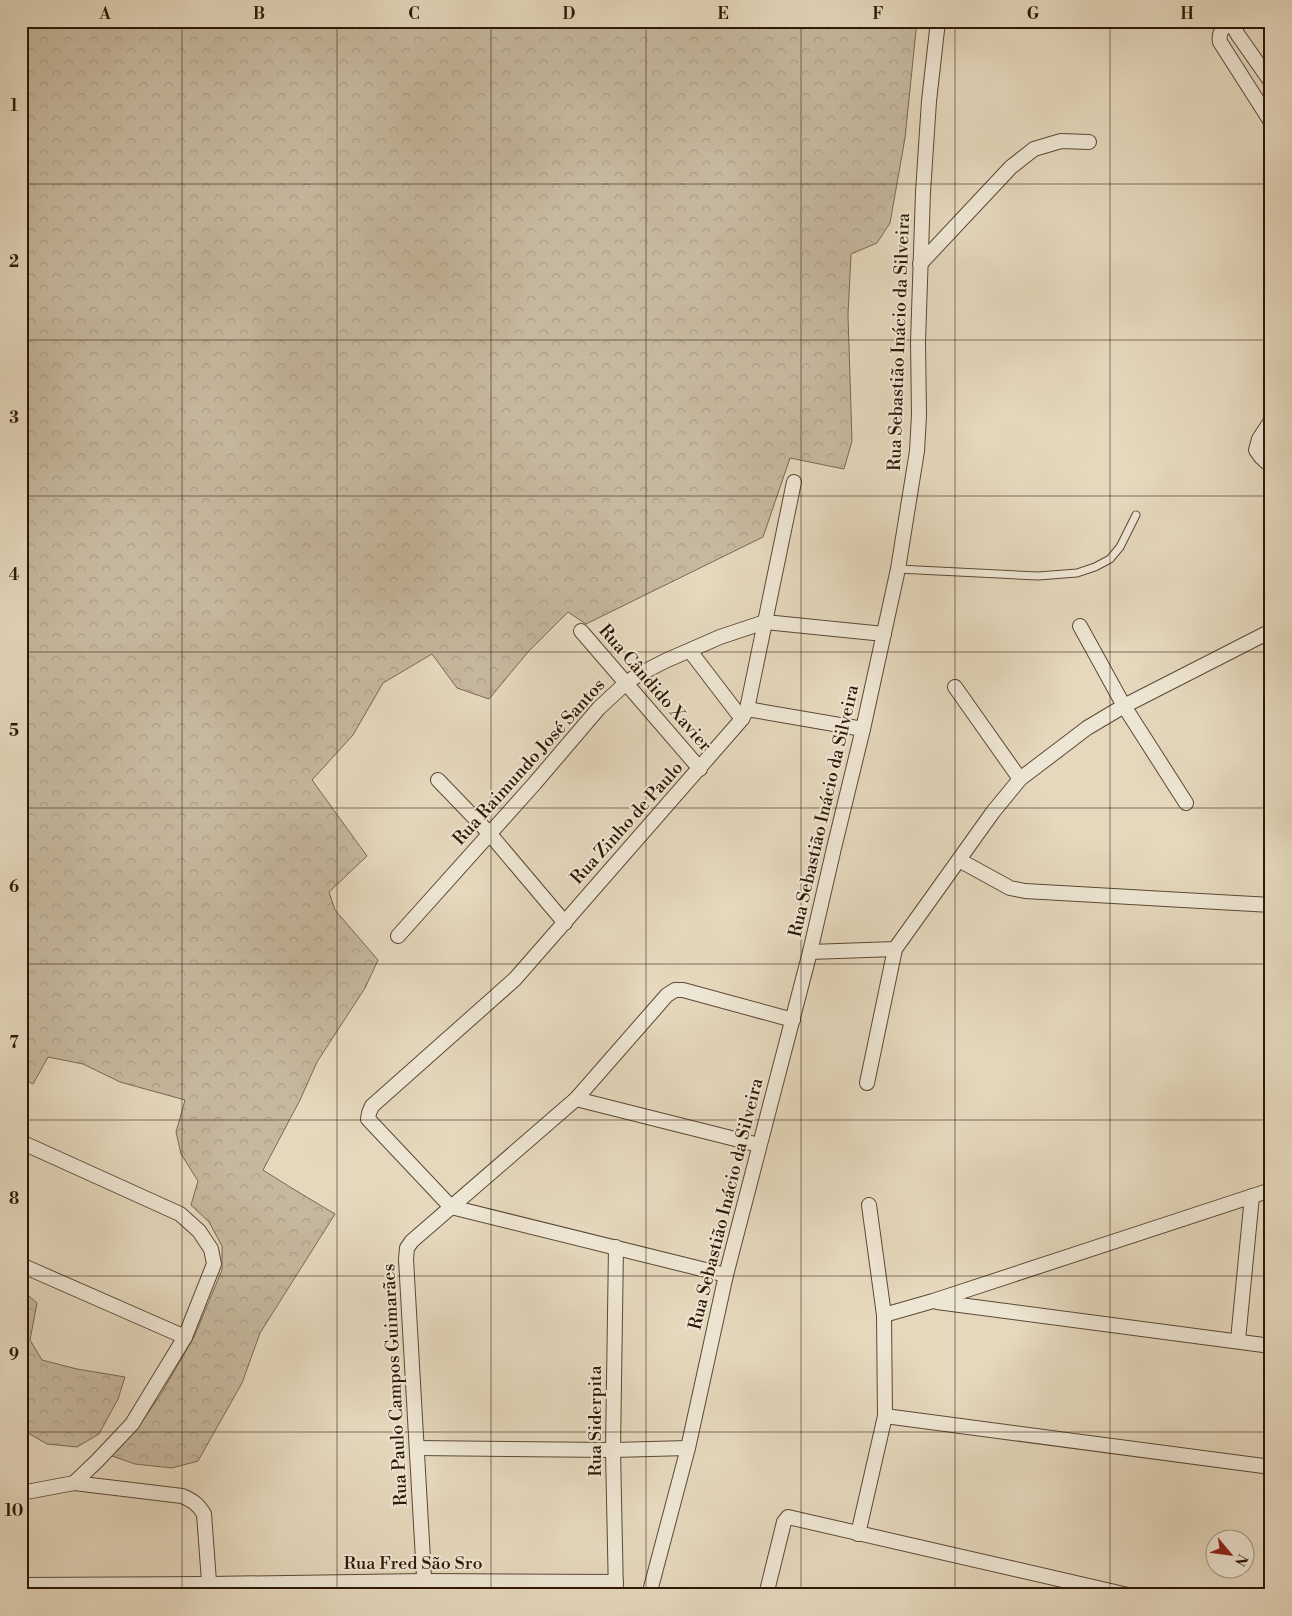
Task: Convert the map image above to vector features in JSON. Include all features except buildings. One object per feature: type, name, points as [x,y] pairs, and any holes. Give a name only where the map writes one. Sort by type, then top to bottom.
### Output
[{"type":"street","name":"Rua Sebastião Inácio da Silveira","points":[[649,1595],[688,1448],[726,1275],[810,952],[863,729],[898,569],[917,451],[920,264],[929,101],[938,21]]},
{"type":"street","points":[[1271,82],[1238,35],[1231,21],[1220,31],[1220,42],[1271,122]]},
{"type":"street","points":[[920,264],[1011,166],[1034,149],[1061,141],[1089,142]]},
{"type":"street","points":[[1271,421],[1258,439],[1256,450],[1271,466]]},
{"type":"street","name":"Rua Zinho de Paulo","points":[[451,1207],[368,1119],[369,1112],[372,1106],[515,980],[609,870],[700,769],[744,714],[794,482]]},
{"type":"street","name":"Rua Raimundo José Santos","points":[[398,936],[535,783],[599,708],[626,683],[665,661],[720,637],[765,622],[884,634]]},
{"type":"street","points":[[1080,626],[1124,706],[1186,803]]},
{"type":"street","name":"Rua Cândido Xavier","points":[[581,631],[700,769]]},
{"type":"street","points":[[867,1084],[895,949],[993,812],[1020,779],[1088,728],[1124,706],[1271,631]]},
{"type":"street","points":[[690,651],[744,714],[863,729]]},
{"type":"street","points":[[956,687],[1020,779]]},
{"type":"street","points":[[438,780],[489,833],[564,923]]},
{"type":"street","points":[[959,860],[1010,888],[1025,892],[1271,905]]},
{"type":"street","points":[[810,952],[895,949]]},
{"type":"street","name":"Rua Paulo Campos Guimarães","points":[[424,1588],[406,1259],[407,1248],[421,1232],[576,1099],[667,995],[675,990],[683,990],[793,1020]]},
{"type":"street","points":[[576,1099],[759,1145]]},
{"type":"street","points":[[21,1142],[180,1214],[199,1231],[211,1249],[214,1264],[185,1337],[132,1424],[74,1483]]},
{"type":"street","points":[[884,1315],[1271,1190]]},
{"type":"street","points":[[1238,1340],[1252,1196]]},
{"type":"street","points":[[858,1534],[885,1416],[884,1315],[869,1205]]},
{"type":"street","points":[[451,1207],[726,1275]]},
{"type":"street","name":"Rua Siderpita","points":[[616,1247],[613,1450],[616,1588]]},
{"type":"street","points":[[21,1266],[185,1337]]},
{"type":"street","points":[[932,1301],[1238,1340],[1271,1346]]},
{"type":"street","points":[[885,1416],[1271,1467]]},
{"type":"street","points":[[417,1448],[613,1450],[688,1448]]},
{"type":"street","points":[[21,1493],[74,1483],[182,1496],[193,1501],[204,1514],[210,1589]]},
{"type":"street","points":[[766,1595],[784,1522],[788,1517],[1128,1595]]},
{"type":"street","name":"Rua Fred São Sro","points":[[24,1588],[616,1588]]},
{"type":"lane","points":[[898,569],[1038,576],[1076,573],[1095,567],[1110,559],[1120,547],[1136,515]]},
{"type":"green space","points":[[21,21],[471,21],[507,24],[526,21],[917,21],[905,138],[890,223],[877,243],[851,254],[848,315],[852,441],[844,469],[790,458],[763,537],[586,624],[568,612],[528,652],[489,699],[457,688],[432,654],[383,683],[353,735],[312,780],[367,856],[329,892],[335,910],[378,960],[365,988],[317,1062],[300,1100],[263,1170],[335,1214],[260,1333],[242,1383],[198,1461],[172,1468],[135,1464],[112,1456],[136,1430],[161,1394],[194,1337],[222,1270],[222,1246],[209,1222],[191,1205],[198,1181],[181,1154],[176,1132],[185,1100],[120,1082],[83,1064],[48,1057],[33,1084],[21,1078]]},
{"type":"green space","points":[[21,1289],[37,1303],[30,1340],[42,1360],[77,1369],[125,1377],[118,1399],[99,1434],[77,1447],[47,1444],[21,1429]]}]
